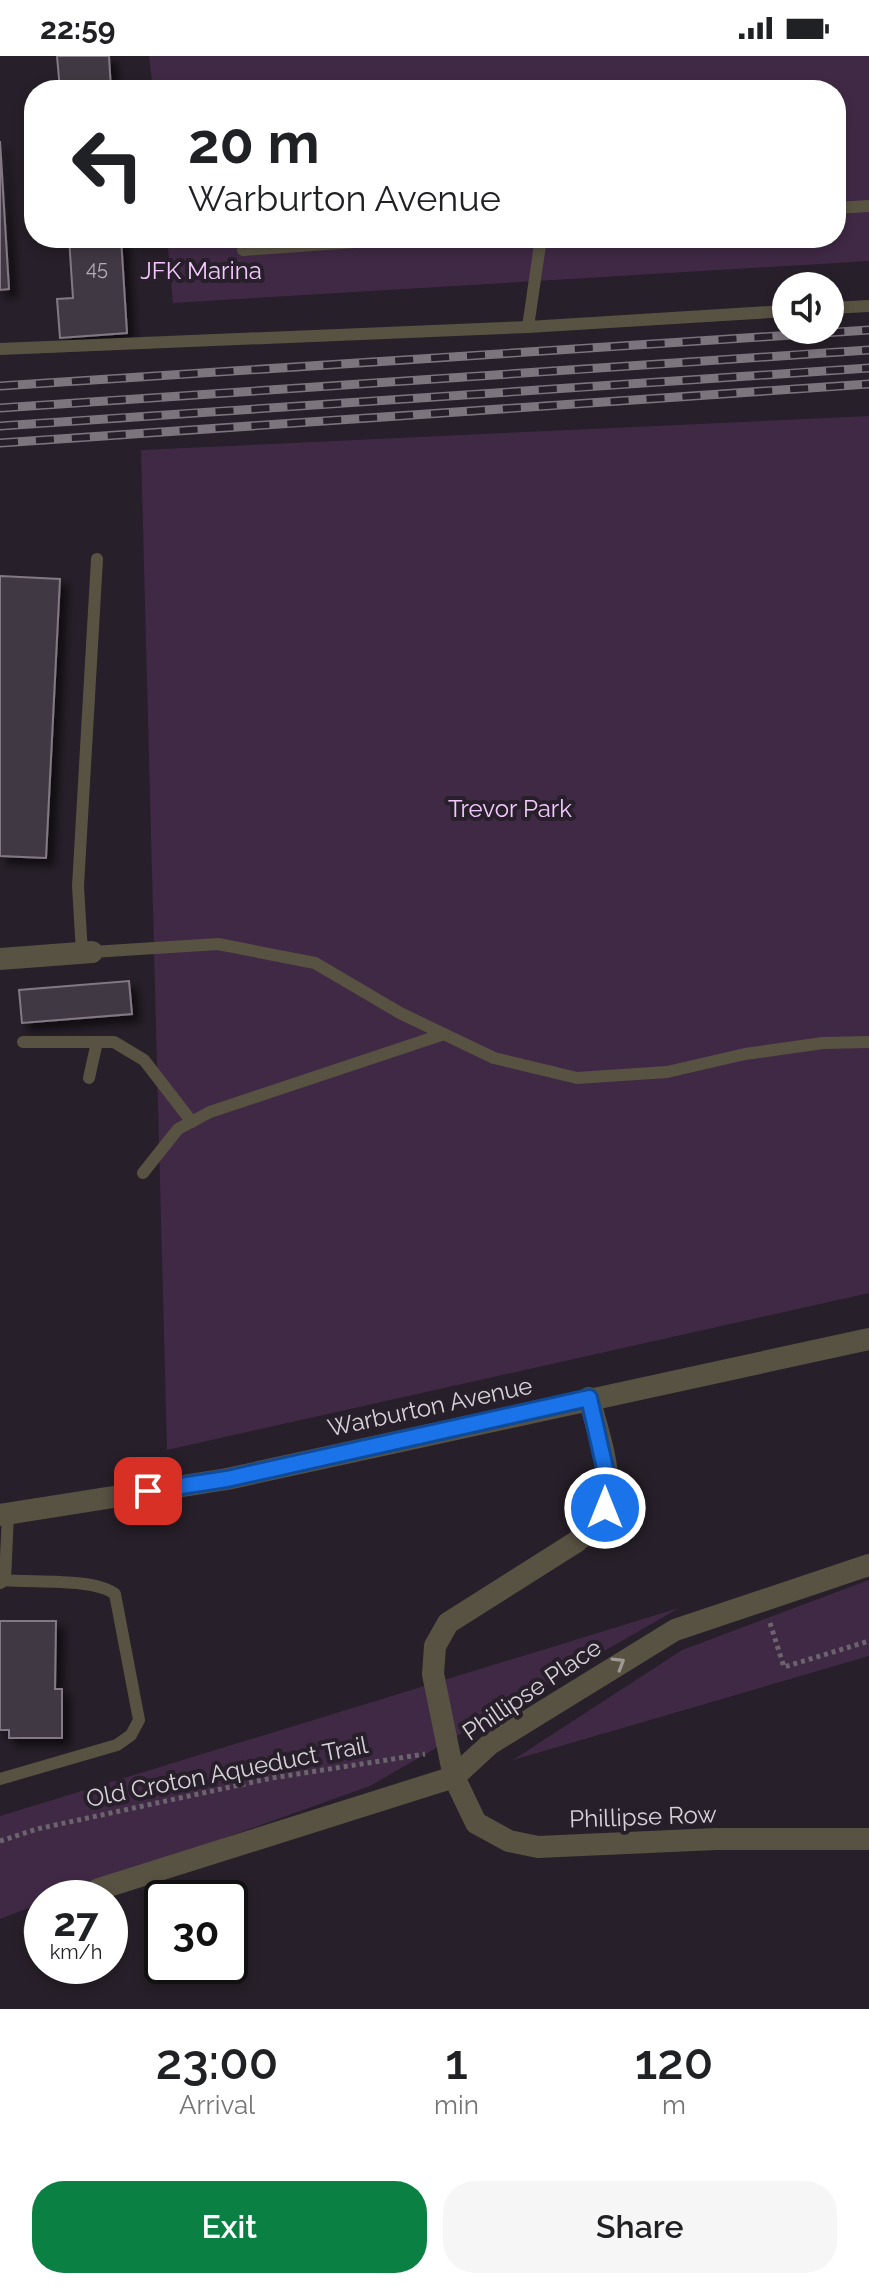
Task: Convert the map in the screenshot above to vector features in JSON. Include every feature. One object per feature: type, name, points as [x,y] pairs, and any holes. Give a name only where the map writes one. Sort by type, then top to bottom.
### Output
[{"type":"street","points":[[0,959],[87,952]]},
{"type":"street","name":"Warburton Avenue","points":[[4,1514],[227,1479],[869,1339]]},
{"type":"street","name":"Phillipse Row","points":[[589,1398],[607,1477],[605,1508],[595,1525],[576,1542],[448,1623],[435,1646],[433,1674],[454,1777],[476,1823],[509,1841],[538,1847],[716,1839],[869,1839]]},
{"type":"street","name":"Phillipse Place","points":[[128,1880],[454,1777],[490,1744],[675,1630],[869,1565]]},
{"type":"lane","points":[[846,207],[869,206]]},
{"type":"lane","points":[[243,250],[271,248]]},
{"type":"lane","points":[[528,327],[540,248]]},
{"type":"lane","points":[[844,307],[869,306]]},
{"type":"lane","points":[[0,349],[528,327],[772,312]]},
{"type":"lane","points":[[97,559],[78,886],[87,952],[218,944],[315,963],[494,1058],[577,1078],[667,1072],[745,1054],[823,1043],[869,1042]]},
{"type":"lane","points":[[143,1173],[178,1129],[210,1112],[444,1034]]},
{"type":"lane","points":[[23,1042],[114,1042],[144,1060],[192,1122]]},
{"type":"lane","points":[[89,1078],[97,1042]]},
{"type":"lane","points":[[0,1779],[117,1745],[131,1735],[139,1720],[115,1594],[105,1587],[89,1584],[2,1582],[4,1514]]},
{"type":"path","points":[[763,1601],[784,1667],[869,1641]]},
{"type":"path","name":"Old Croton Aqueduct Trail","points":[[0,1841],[37,1829],[272,1778],[424,1753],[454,1777]]},
{"type":"green space","name":"JFK Marina","points":[[149,56],[869,56],[869,261],[173,303],[168,248],[846,248],[846,80],[152,80]]},
{"type":"green space","name":"Trevor Park","points":[[869,416],[869,1293],[167,1450],[141,450]]},
{"type":"green space","points":[[869,1580],[869,1656],[513,1760],[682,1650]]},
{"type":"green space","points":[[679,1608],[370,1786],[107,1880],[24,1880],[24,1910],[0,1919],[0,1816]]},
{"type":"building","points":[[57,56],[109,56],[110,80],[59,80]]},
{"type":"building","points":[[0,141],[9,289],[0,290]]},
{"type":"building","points":[[70,248],[122,248],[127,333],[60,338],[57,299],[73,298]]},
{"type":"building","points":[[0,576],[60,579],[46,858],[0,856]]},
{"type":"building","points":[[129,981],[132,1014],[22,1023],[19,990]]},
{"type":"building","points":[[0,1621],[56,1621],[55,1689],[62,1689],[62,1738],[9,1738],[9,1730],[0,1730]]},
{"type":"railway","points":[[0,386],[869,330]]},
{"type":"railway","points":[[0,408],[869,350]]},
{"type":"railway","points":[[0,426],[869,368]]},
{"type":"railway","points":[[0,443],[869,384]]},
{"type":"route","points":[[148,1491],[227,1479],[589,1398],[607,1477],[605,1508]]}]
